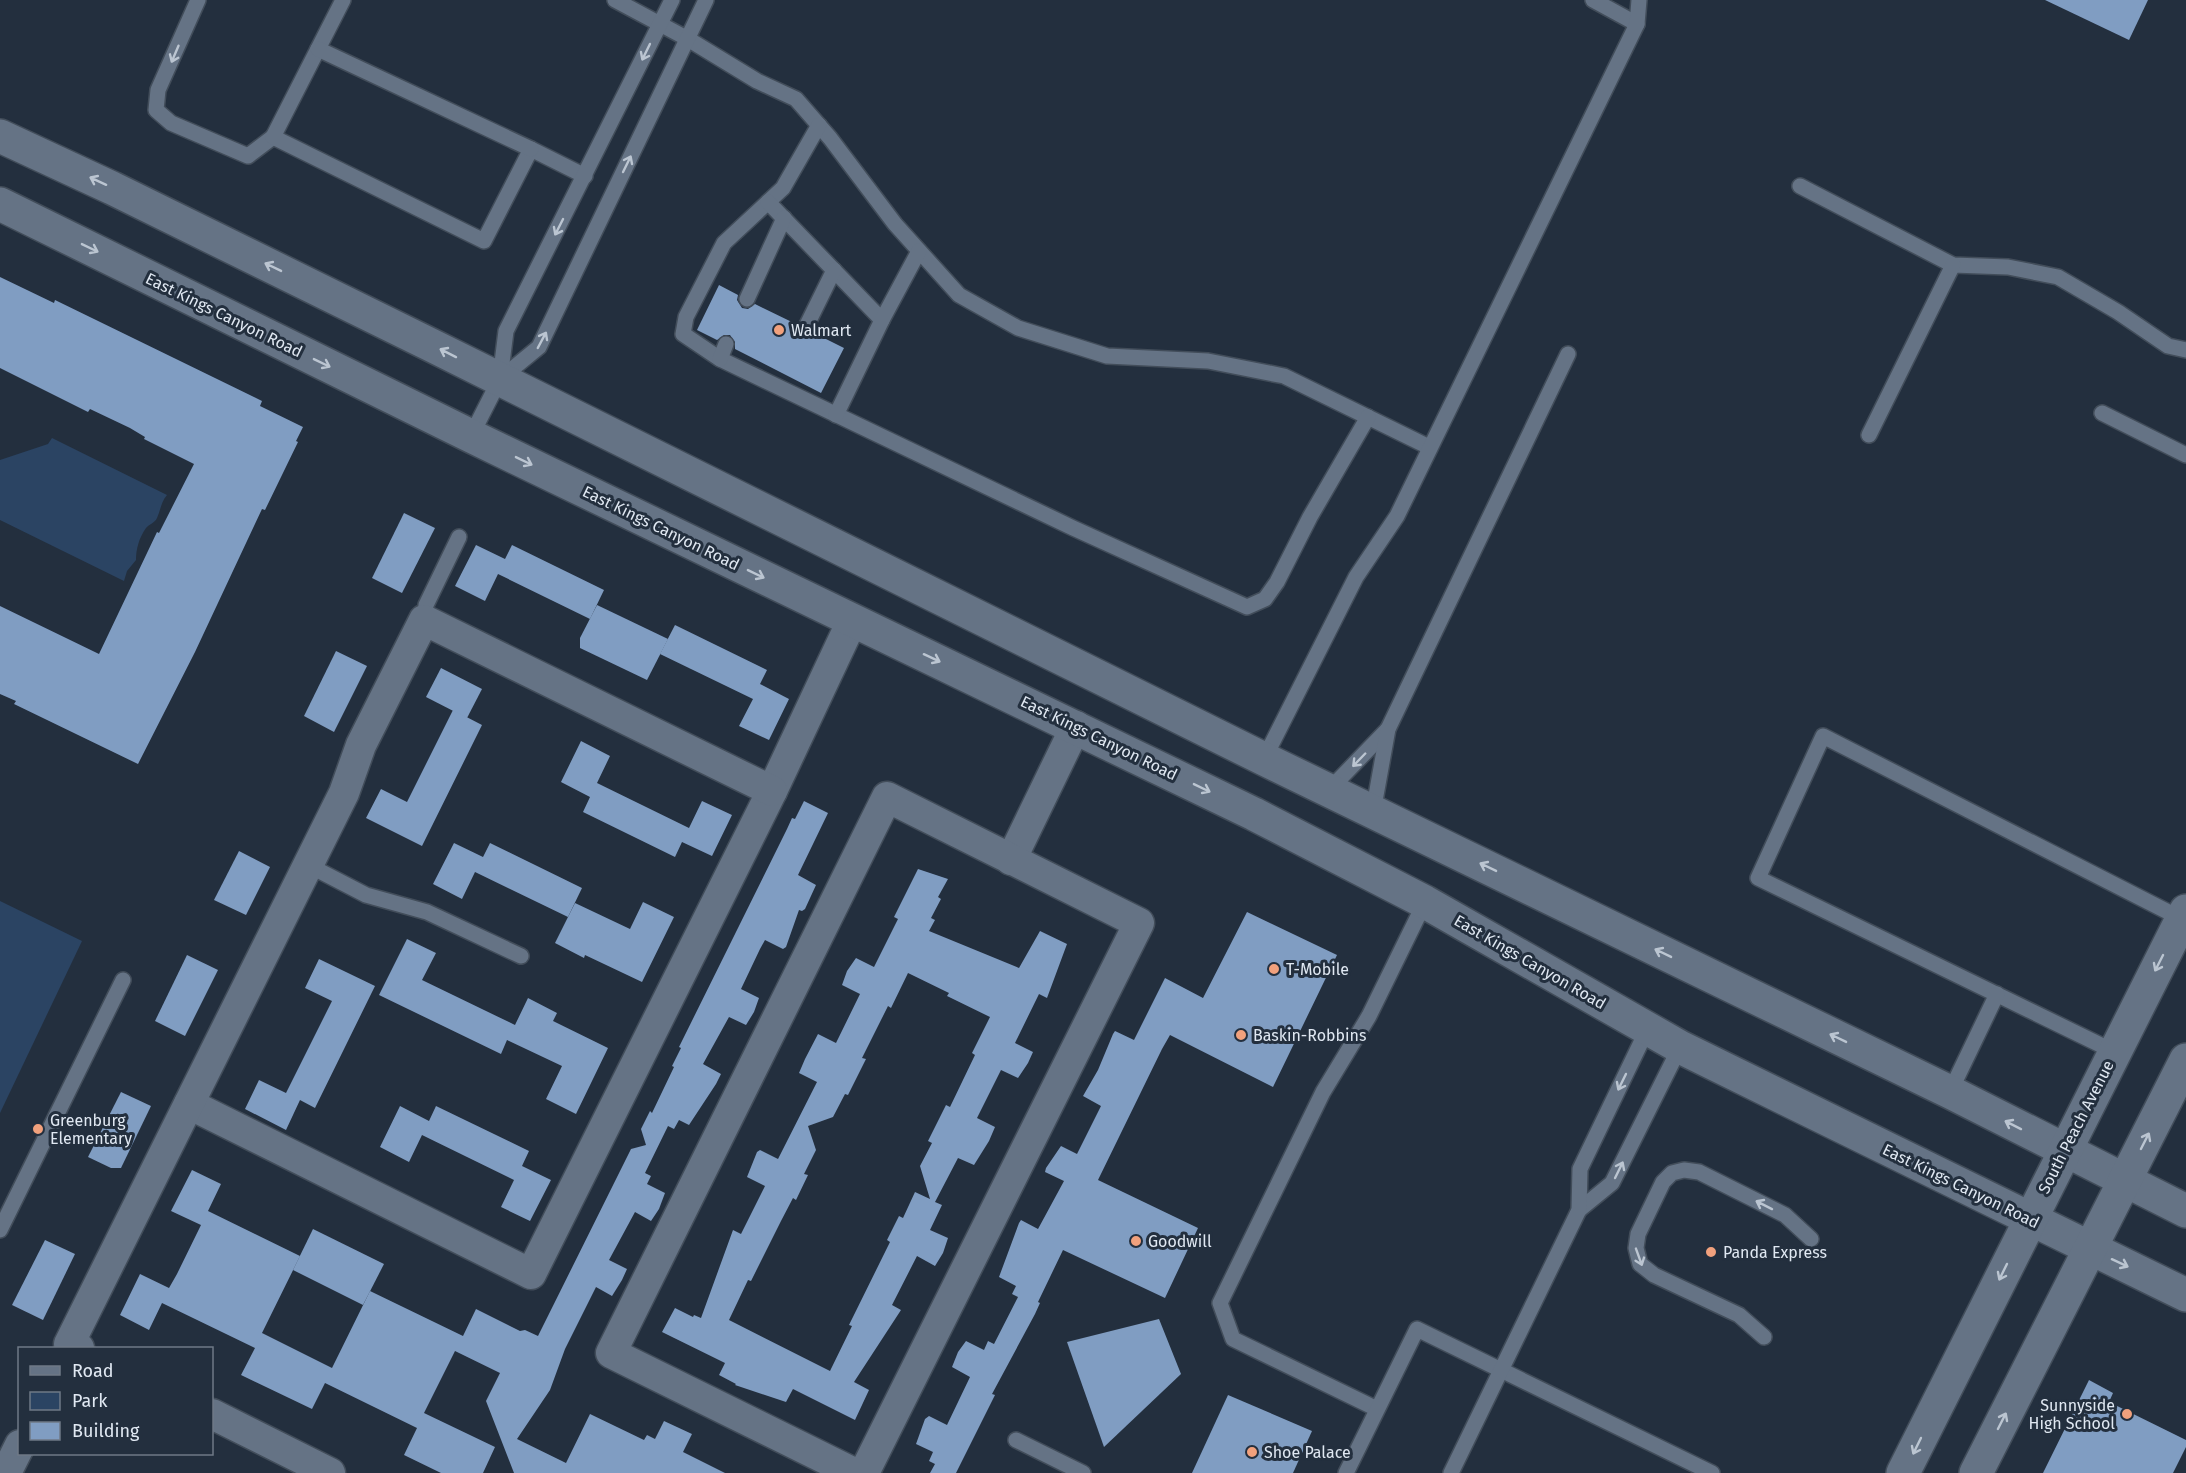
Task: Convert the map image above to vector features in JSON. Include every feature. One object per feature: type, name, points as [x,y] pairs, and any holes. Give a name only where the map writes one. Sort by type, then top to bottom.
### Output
[{"type":"main road","points":[[0,136],[123,193],[1264,759],[1950,1092],[2186,1211]]},
{"type":"main road","name":"East Kings Canyon Road","points":[[0,204],[471,436],[852,621],[1076,726],[1254,814],[1425,902],[1647,1030],[2186,1295]]},
{"type":"main road","name":"South Peach Avenue","points":[[1904,1473],[2184,915]]},
{"type":"main road","points":[[1976,1473],[2125,1180],[2182,1077]]},
{"type":"street","points":[[72,1347],[189,1104],[344,793],[361,745],[424,620],[772,791]]},
{"type":"street","points":[[189,1104],[531,1274],[772,791],[852,621]]},
{"type":"street","points":[[1011,860],[1076,726]]},
{"type":"street","points":[[855,1473],[611,1353],[887,797],[1138,923],[864,1473]]},
{"type":"street","points":[[213,1414],[330,1473]]},
{"type":"street","points":[[6,1473],[18,1449]]},
{"type":"lane","points":[[198,0],[158,90],[156,110],[171,123],[248,156],[273,137],[343,0]]},
{"type":"lane","points":[[615,0],[688,39],[757,81],[796,99],[819,125],[895,224],[959,296],[1018,328],[1107,356],[1208,361],[1284,376],[1429,447]]},
{"type":"lane","points":[[471,436],[500,379],[506,331],[672,0]]},
{"type":"lane","points":[[500,379],[539,347],[706,0]]},
{"type":"lane","points":[[1593,0],[1637,24]]},
{"type":"lane","points":[[1264,759],[1356,577],[1397,516],[1637,24],[1639,0]]},
{"type":"lane","points":[[318,49],[585,176]]},
{"type":"lane","points":[[819,125],[783,188],[724,243],[686,316],[683,334],[780,380],[836,415],[1072,528],[1247,607],[1265,599],[1277,582],[1310,517],[1368,417]]},
{"type":"lane","points":[[273,137],[484,241],[531,149]]},
{"type":"lane","points":[[1800,186],[1953,265],[2008,267],[2058,277],[2118,312],[2168,346],[2186,350]]},
{"type":"lane","points":[[768,202],[882,320]]},
{"type":"lane","points":[[747,299],[784,218]]},
{"type":"lane","points":[[836,415],[882,320],[919,251]]},
{"type":"lane","points":[[1869,435],[1953,265]]},
{"type":"lane","points":[[805,329],[834,270]]},
{"type":"lane","points":[[1373,812],[1388,729],[1568,354]]},
{"type":"lane","points":[[2102,413],[2186,455]]},
{"type":"lane","points":[[424,620],[426,605],[459,537]]},
{"type":"lane","points":[[1329,790],[1388,729]]},
{"type":"lane","points":[[2115,1052],[1758,878],[1823,736],[2184,915]]},
{"type":"lane","points":[[308,865],[366,895],[427,912],[521,956]]},
{"type":"lane","points":[[1377,1409],[1233,1339],[1220,1303],[1323,1092],[1369,1016],[1425,902]]},
{"type":"lane","points":[[0,1230],[123,980]]},
{"type":"lane","points":[[1950,1092],[1997,994]]},
{"type":"lane","points":[[1451,1473],[1578,1210],[1580,1170],[1647,1030]]},
{"type":"lane","points":[[1578,1210],[1612,1183],[1680,1047]]},
{"type":"lane","points":[[1764,1337],[1739,1315],[1654,1275],[1640,1264],[1636,1248],[1638,1234],[1663,1182],[1672,1173],[1684,1170],[1699,1172],[1785,1215],[1811,1239]]},
{"type":"lane","points":[[1346,1473],[1417,1329],[1712,1473]]},
{"type":"lane","points":[[1016,1440],[1083,1473]]},
{"type":"green space","points":[[52,438],[167,495],[156,520],[141,536],[136,560],[127,571],[124,581],[0,520],[0,460],[48,444]]},
{"type":"green space","points":[[0,901],[82,941],[0,1113]]},
{"type":"building","points":[[2045,0],[2148,0],[2129,40]]},
{"type":"building","points":[[0,277],[54,303],[55,300],[262,401],[260,406],[303,427],[265,510],[262,509],[195,652],[138,764],[14,704],[16,701],[0,694],[0,606],[99,654],[157,532],[159,533],[194,464],[144,439],[145,437],[130,428],[90,409],[88,412],[0,368]]},
{"type":"building","points":[[719,285],[738,295],[737,300],[742,308],[748,309],[755,304],[796,324],[795,330],[800,337],[806,339],[814,333],[844,348],[821,393],[735,349],[735,342],[730,335],[724,335],[717,340],[697,330]]},
{"type":"building","points":[[404,513],[435,528],[402,593],[372,578]]},
{"type":"building","points":[[476,545],[505,559],[512,545],[604,590],[590,619],[498,574],[485,601],[455,586]]},
{"type":"building","points":[[597,605],[668,639],[647,680],[580,648],[580,638]]},
{"type":"building","points":[[675,625],[767,670],[760,684],[789,699],[769,740],[739,726],[753,699],[660,654]]},
{"type":"building","points":[[336,651],[367,666],[334,732],[304,716]]},
{"type":"building","points":[[441,668],[482,689],[467,718],[426,697]]},
{"type":"building","points":[[453,710],[482,725],[422,846],[366,818],[381,789],[407,802]]},
{"type":"building","points":[[581,741],[610,756],[597,783],[689,828],[702,801],[732,815],[712,856],[682,842],[675,857],[583,812],[590,797],[561,782]]},
{"type":"building","points":[[804,801],[828,813],[798,875],[816,885],[805,909],[799,910],[786,947],[783,949],[765,940],[760,949],[741,989],[759,998],[754,1012],[746,1025],[729,1017],[703,1064],[721,1074],[716,1084],[689,1125],[679,1120],[674,1129],[668,1126],[645,1173],[651,1176],[647,1184],[665,1193],[659,1209],[651,1221],[635,1212],[609,1260],[627,1269],[622,1280],[612,1296],[596,1287],[565,1349],[550,1390],[517,1439],[566,1463],[590,1414],[644,1440],[647,1435],[655,1439],[664,1421],[692,1434],[683,1452],[725,1473],[514,1473],[486,1401],[500,1373],[455,1351],[424,1413],[495,1447],[483,1473],[441,1473],[404,1455],[417,1428],[325,1383],[312,1409],[241,1375],[255,1348],[162,1303],[149,1330],[120,1315],[140,1274],[169,1288],[177,1274],[201,1225],[171,1211],[192,1170],[221,1184],[208,1211],[300,1256],[262,1333],[332,1368],[370,1291],[463,1336],[476,1309],[520,1331],[525,1330],[538,1336],[631,1149],[646,1145],[641,1129],[650,1111],[652,1113],[674,1067],[672,1066],[681,1048],[679,1047],[792,818],[795,819]]},
{"type":"building","points":[[454,843],[483,857],[490,843],[582,888],[568,917],[475,872],[462,899],[433,884]]},
{"type":"building","points":[[239,851],[270,867],[246,915],[214,900]]},
{"type":"building","points":[[918,869],[948,879],[938,897],[941,899],[931,918],[935,920],[929,931],[1019,968],[1040,931],[1067,944],[1047,998],[1039,994],[1015,1043],[1033,1052],[1028,1063],[1018,1078],[1001,1070],[977,1118],[995,1127],[989,1141],[974,1165],[958,1158],[935,1202],[942,1205],[930,1230],[948,1238],[943,1253],[935,1266],[917,1256],[892,1305],[901,1310],[854,1382],[869,1390],[855,1420],[793,1389],[786,1402],[735,1385],[719,1375],[725,1363],[662,1332],[675,1308],[693,1317],[694,1315],[701,1318],[733,1230],[741,1234],[765,1186],[747,1177],[757,1152],[760,1150],[778,1159],[817,1082],[799,1073],[805,1059],[818,1034],[836,1043],[860,994],[842,985],[847,971],[856,958],[874,967],[898,919],[894,917]],"holes":[[[908,973],[949,993],[947,996],[990,1017],[972,1053],[975,1055],[950,1107],[946,1105],[928,1141],[932,1143],[920,1166],[930,1199],[915,1192],[903,1218],[899,1216],[887,1240],[890,1242],[849,1325],[852,1326],[830,1371],[729,1320],[748,1280],[751,1281],[793,1198],[796,1200],[808,1175],[804,1174],[816,1150],[808,1126],[833,1117],[845,1094],[848,1095],[866,1059],[862,1058],[888,1006],[891,1008]]]},
{"type":"building","points":[[643,902],[674,917],[642,982],[585,955],[584,958],[555,943],[575,903],[630,929]]},
{"type":"building","points":[[1247,912],[1337,955],[1273,1087],[1170,1035],[1162,1049],[1098,1180],[1198,1228],[1165,1298],[1063,1250],[1038,1302],[1040,1303],[1035,1314],[992,1394],[995,1395],[956,1473],[930,1473],[935,1464],[929,1461],[933,1452],[916,1444],[925,1419],[929,1416],[947,1425],[970,1377],[952,1367],[958,1352],[966,1341],[984,1350],[988,1341],[994,1344],[1018,1297],[1012,1294],[1016,1286],[999,1277],[1021,1220],[1038,1229],[1064,1181],[1045,1172],[1046,1168],[1061,1146],[1077,1154],[1101,1106],[1083,1096],[1098,1070],[1113,1034],[1115,1031],[1134,1040],[1165,978],[1203,998]]},
{"type":"building","points":[[407,939],[436,953],[422,980],[515,1025],[528,998],[557,1013],[553,1021],[608,1048],[576,1114],[546,1099],[562,1066],[507,1040],[501,1054],[379,995]]},
{"type":"building","points":[[187,955],[218,970],[185,1036],[155,1021]]},
{"type":"building","points":[[319,959],[375,986],[315,1108],[300,1100],[286,1130],[245,1109],[259,1080],[286,1093],[332,1001],[305,988]]},
{"type":"building","points":[[121,1092],[151,1106],[121,1168],[111,1168],[88,1157]]},
{"type":"building","points":[[400,1106],[429,1121],[436,1106],[529,1151],[522,1166],[551,1180],[530,1221],[501,1207],[514,1180],[422,1135],[409,1162],[380,1147]]},
{"type":"building","points":[[313,1229],[384,1264],[363,1305],[293,1270]]},
{"type":"building","points":[[45,1240],[75,1254],[43,1320],[12,1305]]},
{"type":"building","points":[[1159,1319],[1181,1374],[1104,1447],[1067,1342]]},
{"type":"building","points":[[2089,1380],[2113,1393],[2109,1402],[2186,1440],[2186,1447],[2173,1473],[2043,1473]]},
{"type":"building","name":"Shoe Palace","points":[[1228,1395],[1312,1431],[1293,1473],[1192,1473]]},
{"type":"place","name":"Walmart","points":[[779,330]]},
{"type":"place","name":"T-Mobile","points":[[1274,969]]},
{"type":"place","name":"Baskin-Robbins","points":[[1241,1035]]},
{"type":"place","name":"Greenburg Elementary","points":[[38,1129]]},
{"type":"place","name":"Goodwill","points":[[1136,1241]]},
{"type":"place","name":"Panda Express","points":[[1711,1252]]},
{"type":"place","name":"Sunnyside High School","points":[[2127,1414]]},
{"type":"place","name":"Shoe Palace","points":[[1252,1452]]}]
